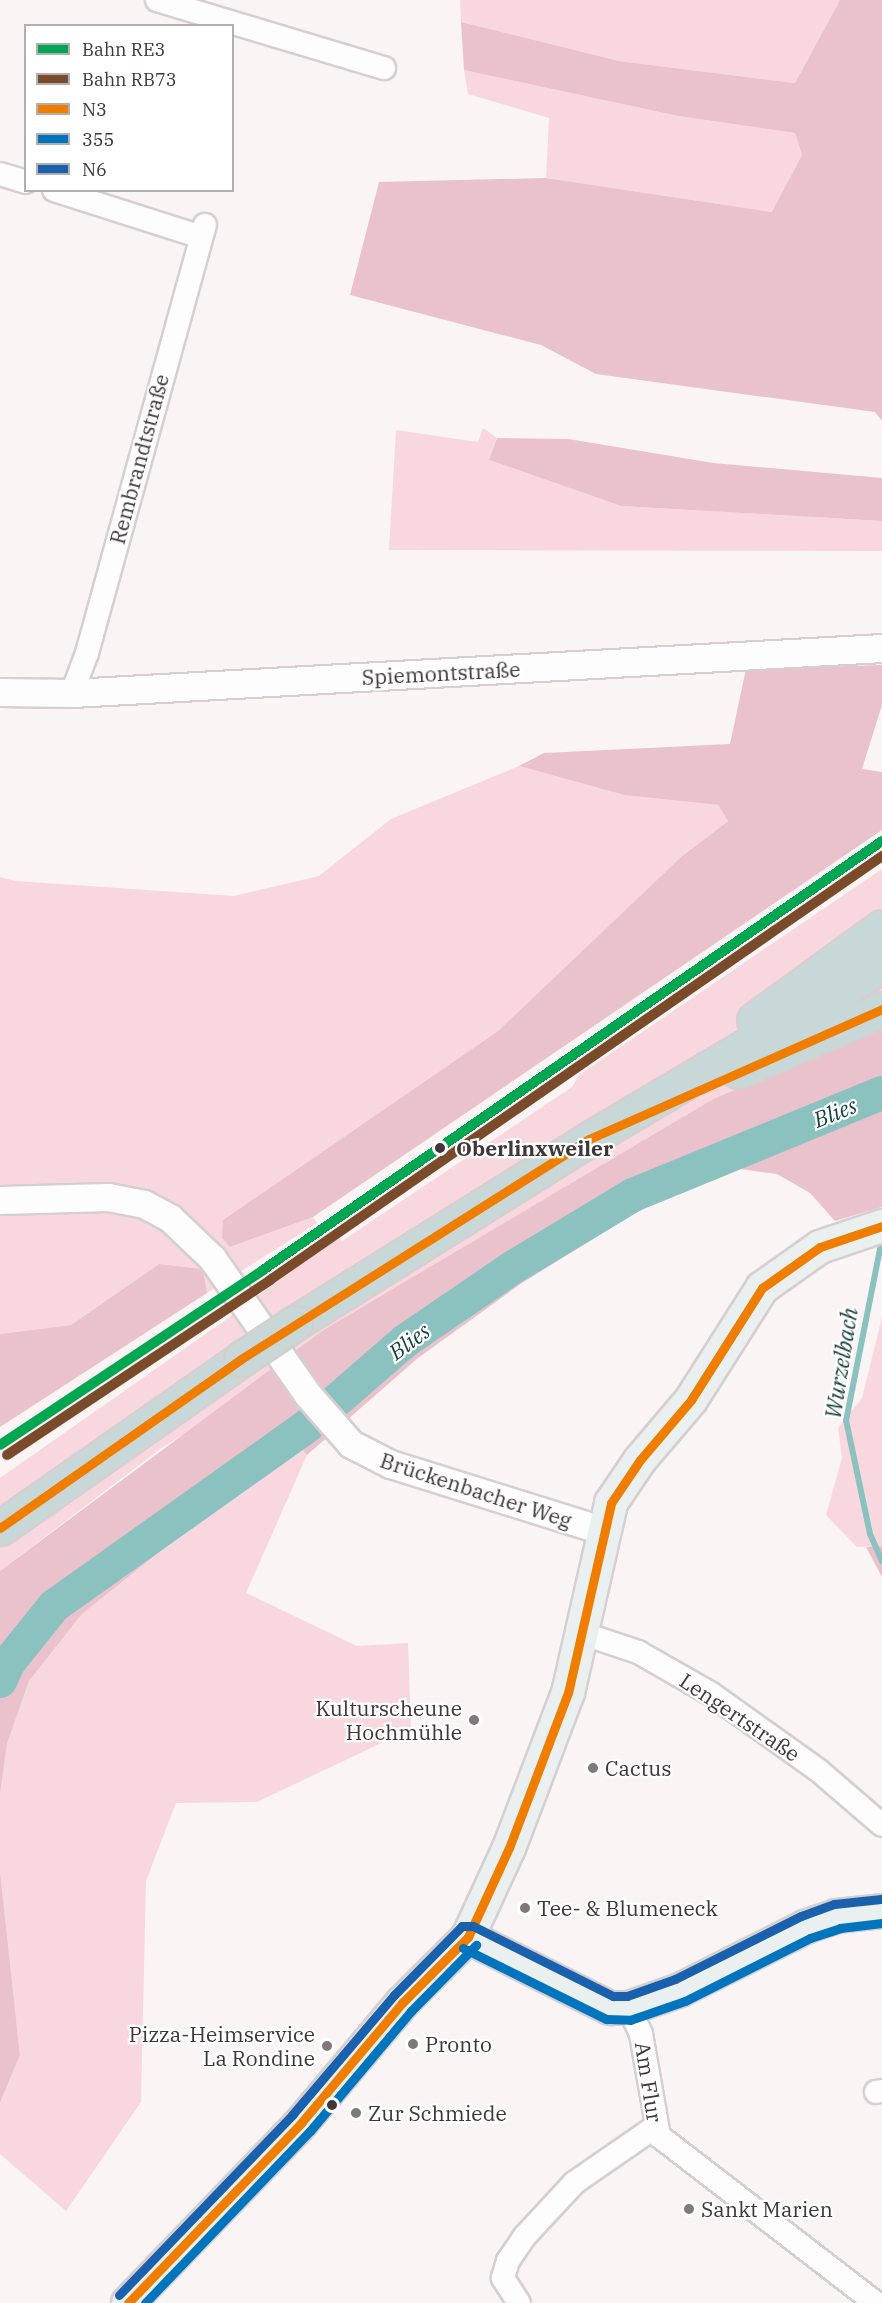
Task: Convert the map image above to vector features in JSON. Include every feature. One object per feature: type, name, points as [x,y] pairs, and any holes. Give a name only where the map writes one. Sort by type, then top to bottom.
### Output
[{"type":"highway","points":[[589,1138],[882,927]]},
{"type":"highway","points":[[0,1528],[295,1323],[589,1138],[882,966]]},
{"type":"highway","points":[[589,1138],[882,1009]]},
{"type":"main road","points":[[128,2303],[301,2123],[402,2003],[468,1937],[533,1786],[568,1693],[584,1634],[602,1530],[621,1486],[691,1400],[762,1288],[812,1252],[851,1234],[882,1226]]},
{"type":"main road","points":[[468,1937],[610,2008],[629,2008],[680,1990],[805,1927],[837,1916],[882,1911]]},
{"type":"street","points":[[157,0],[384,68]]},
{"type":"street","points":[[0,174],[24,181]]},
{"type":"street","name":"Rembrandtstraße","points":[[61,192],[203,231],[87,653],[72,693]]},
{"type":"street","name":"Spiemontstraße","points":[[0,692],[72,693],[882,648]]},
{"type":"street","name":"Brückenbacher Weg","points":[[0,1200],[108,1197],[144,1204],[170,1218],[212,1258],[308,1395],[336,1429],[370,1457],[602,1530]]},
{"type":"street","name":"Lengertstraße","points":[[584,1634],[638,1652],[710,1693],[818,1770],[882,1825]]},
{"type":"street","name":"Am Flur","points":[[629,2008],[641,2034],[655,2127],[668,2146],[876,2303]]},
{"type":"street","points":[[519,2303],[503,2278],[508,2261],[525,2236],[574,2183],[655,2127]]},
{"type":"shaded area","points":[[460,0],[840,0],[795,83],[619,61],[461,22]]},
{"type":"shaded area","points":[[840,0],[882,0],[882,421],[875,412],[596,374],[541,345],[350,295],[379,182],[546,178],[772,212],[802,155],[795,133],[678,116],[464,70],[461,22],[619,61],[795,83]]},
{"type":"shaded area","points":[[464,70],[678,116],[795,133],[802,155],[773,212],[546,178],[549,118],[468,94]]},
{"type":"shaded area","points":[[483,428],[497,438],[489,460],[621,506],[882,521],[882,551],[389,550],[396,430],[478,442]]},
{"type":"shaded area","points":[[497,438],[568,439],[713,463],[882,478],[882,521],[621,506],[489,460]]},
{"type":"shaded area","points":[[882,665],[882,705],[862,769],[882,772],[882,830],[313,1217],[230,1247],[222,1238],[223,1220],[498,1031],[681,857],[728,821],[718,805],[624,795],[519,766],[544,753],[730,744],[746,669]]},
{"type":"shaded area","points":[[519,766],[624,795],[718,805],[728,821],[681,857],[498,1031],[223,1220],[230,1247],[313,1217],[317,1223],[207,1293],[203,1269],[159,1264],[71,1325],[0,1334],[0,877],[16,881],[234,896],[319,876],[391,819]]},
{"type":"shaded area","points":[[882,869],[882,1029],[715,1098],[160,1449],[0,1571],[0,1478],[224,1321],[338,1236],[342,1241],[572,1087],[579,1075]]},
{"type":"shaded area","points":[[882,1029],[882,1207],[835,1221],[810,1193],[777,1174],[740,1169],[643,1208],[522,1283],[418,1358],[307,1455],[297,1442],[82,1614],[29,1681],[7,1744],[0,1795],[0,1571],[322,1331],[715,1098]]},
{"type":"shaded area","points":[[159,1264],[203,1269],[207,1293],[0,1427],[0,1334],[71,1325]]},
{"type":"shaded area","points":[[882,1317],[882,1546],[857,1547],[826,1515],[842,1458],[838,1428],[862,1398]]},
{"type":"shaded area","points":[[297,1442],[307,1455],[246,1593],[357,1646],[408,1643],[411,1729],[257,1802],[176,1803],[146,1881],[141,2102],[66,2211],[0,2154],[0,2103],[20,2055],[0,1871],[0,1795],[7,1744],[29,1681],[82,1614]]},
{"type":"shaded area","points":[[882,1546],[882,1577],[866,1547]]},
{"type":"shaded area","points":[[0,1871],[20,2055],[0,2103]]},
{"type":"waterway","name":"Blies","points":[[0,1681],[9,1662],[54,1606],[307,1426],[405,1341],[512,1268],[633,1195],[882,1093]]},
{"type":"waterway","name":"Wurzelbach","points":[[882,1239],[846,1420],[870,1534],[882,1561]]},
{"type":"rail line","name":"RE3","points":[[0,1445],[263,1270],[882,841]]},
{"type":"rail line","name":"RB73","points":[[7,1455],[270,1280],[882,856]]},
{"type":"transit line","name":"N3","points":[[0,1528],[241,1359],[589,1139],[882,1009]]},
{"type":"transit line","name":"N3","points":[[128,2303],[301,2123],[402,2003],[468,1937],[509,1848],[568,1693],[611,1503],[640,1460],[691,1400],[762,1288],[820,1247],[882,1226]]},
{"type":"transit line","name":"N6","points":[[119,2295],[292,2115],[394,1995],[462,1926],[473,1926],[613,1996],[627,1996],[675,1979],[801,1916],[834,1904],[881,1899]]},
{"type":"transit line","name":"355","points":[[463,1948],[606,2019],[630,2020],[685,2001],[810,1938],[840,1928],[882,1923]]},
{"type":"transit line","name":"355","points":[[145,2303],[310,2131],[411,2011],[476,1945]]},
{"type":"place","name":"Oberlinxweiler","points":[[440,1148]]},
{"type":"place","name":"Kulturscheune Hochmühle","points":[[474,1720]]},
{"type":"place","name":"Cactus","points":[[593,1768]]},
{"type":"place","name":"Tee- & Blumeneck","points":[[525,1908]]},
{"type":"place","name":"Pronto","points":[[413,2044]]},
{"type":"place","name":"Pizza-Heimservice La Rondine","points":[[327,2046]]},
{"type":"place","name":"Zur Schmiede","points":[[356,2113]]},
{"type":"place","name":"Sankt Marien","points":[[689,2209]]}]
